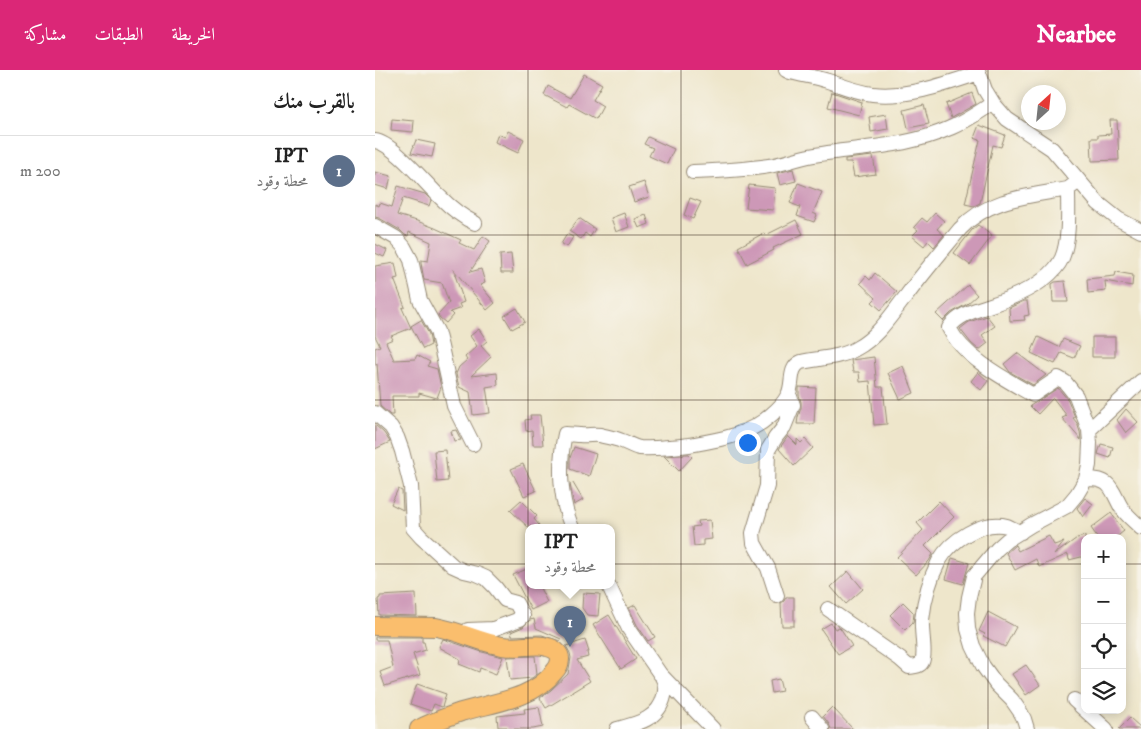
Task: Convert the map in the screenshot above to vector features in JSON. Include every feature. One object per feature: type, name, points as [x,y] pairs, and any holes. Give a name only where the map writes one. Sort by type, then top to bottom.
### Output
[{"type":"main road","points":[[375,626],[436,627],[501,646],[521,647],[537,645],[553,649],[559,654],[560,659],[557,669],[551,677],[523,694],[463,712],[419,729]]},
{"type":"street","points":[[785,70],[877,95],[894,95],[927,89],[954,82],[978,72],[985,90],[1002,114],[1051,149],[1074,185],[1113,216],[1141,231]]},
{"type":"street","points":[[693,172],[769,166],[808,156],[893,144],[920,138],[949,129],[993,103]]},
{"type":"street","points":[[375,141],[382,142],[395,152],[441,198],[475,223]]},
{"type":"street","points":[[570,524],[566,513],[561,484],[561,459],[565,434],[597,435],[621,440],[637,448],[661,448],[734,436],[751,429],[779,408],[789,394],[794,367],[798,363],[842,354],[856,349],[871,338],[960,228],[974,216],[995,205],[1017,197],[1074,185]]},
{"type":"street","points":[[1037,729],[1026,724],[1012,700],[996,684],[983,666],[973,646],[968,629],[969,596],[975,576],[997,549],[1007,540],[1031,525],[1067,506],[1074,498],[1086,479],[1089,465],[1089,430],[1076,396],[1065,382],[1058,378],[1033,394],[972,356],[949,328],[957,319],[1001,302],[1031,287],[1041,281],[1057,265],[1062,259],[1065,248],[1074,185]]},
{"type":"street","points":[[375,226],[396,238],[404,247],[411,260],[420,300],[437,331],[454,406],[473,444]]},
{"type":"street","points":[[1089,430],[1141,381]]},
{"type":"street","points":[[777,596],[768,568],[754,543],[753,533],[767,486],[768,450],[784,427],[793,405],[789,394]]},
{"type":"street","points":[[375,413],[391,427],[403,451],[411,486],[413,528],[453,566],[486,578],[505,600],[516,603],[523,616],[520,620],[493,629],[469,630],[466,633],[469,638]]},
{"type":"street","points":[[1086,479],[1096,478],[1108,484],[1114,491],[1121,507],[1141,528]]},
{"type":"street","points":[[828,609],[909,667],[919,666],[924,654],[922,632],[924,605],[933,577],[945,552],[963,536],[978,528],[1006,526],[1021,532]]},
{"type":"street","points":[[610,589],[629,629],[666,682],[663,700],[659,709],[654,714],[640,723],[617,729]]},
{"type":"street","points":[[660,674],[713,729]]},
{"type":"street","points":[[1074,700],[1081,706]]},
{"type":"street","points":[[1089,714],[1106,729]]},
{"type":"street","points":[[812,717],[822,729]]},
{"type":"building","points":[[584,74],[602,84],[593,100],[603,106],[596,119],[569,104],[567,107],[544,95],[548,86],[570,98]]},
{"type":"building","points":[[832,92],[862,102],[859,115],[828,107]]},
{"type":"building","points":[[972,93],[976,104],[951,118],[946,104]]},
{"type":"building","points":[[924,105],[929,124],[908,128],[904,110]]},
{"type":"building","points":[[886,114],[888,129],[871,132],[869,117]]},
{"type":"building","points":[[392,119],[414,121],[413,132],[391,130]]},
{"type":"building","points":[[1110,120],[1117,120],[1119,160],[1092,161],[1091,138],[1098,138],[1098,135],[1111,134]]},
{"type":"building","points":[[979,125],[1005,135],[1001,147],[993,145],[980,203],[974,206],[965,204],[980,140],[974,138]]},
{"type":"building","points":[[508,131],[524,139],[518,153],[495,142],[498,134],[505,137]]},
{"type":"building","points":[[648,137],[674,149],[667,164],[649,156],[653,148],[644,144]]},
{"type":"building","points":[[416,140],[435,144],[432,157],[411,153]]},
{"type":"building","points":[[873,156],[876,174],[854,177],[851,162],[845,162],[845,159]]},
{"type":"building","points":[[793,169],[796,181],[780,185],[777,173]]},
{"type":"building","points":[[375,172],[391,176],[388,189],[375,185]]},
{"type":"building","points":[[644,182],[649,197],[634,202],[629,187]]},
{"type":"building","points":[[798,183],[822,192],[813,213],[817,215],[814,222],[797,216],[800,207],[790,203]]},
{"type":"building","points":[[749,185],[775,188],[773,210],[746,208]]},
{"type":"building","points":[[398,186],[425,194],[431,200],[429,206],[403,198],[397,215],[435,228],[461,240],[459,243],[474,250],[483,236],[490,241],[470,272],[481,269],[485,283],[480,285],[495,303],[487,310],[453,269],[464,302],[459,304],[461,308],[450,312],[453,315],[446,323],[440,318],[438,315],[449,303],[442,283],[424,280],[421,263],[421,260],[428,261],[431,242],[409,232],[408,236],[405,235],[400,230],[375,217],[375,204],[379,206],[380,203],[392,207]]},
{"type":"building","points":[[690,198],[701,202],[693,219],[684,215]]},
{"type":"building","points":[[624,213],[629,227],[616,232],[611,218]]},
{"type":"building","points":[[935,213],[944,221],[937,229],[944,235],[934,247],[928,241],[924,246],[912,236],[918,230],[914,227],[922,218],[927,222]]},
{"type":"building","points":[[646,215],[649,224],[639,228],[635,219]]},
{"type":"building","points":[[579,218],[595,229],[590,237],[585,233],[581,239],[569,231]]},
{"type":"building","points":[[796,220],[803,234],[773,248],[774,250],[747,264],[738,247],[764,233],[766,235]]},
{"type":"building","points":[[978,225],[992,236],[970,265],[954,253]]},
{"type":"building","points":[[567,234],[573,237],[567,247],[561,244]]},
{"type":"building","points":[[375,244],[387,250],[384,257],[375,253]]},
{"type":"building","points":[[511,254],[513,273],[501,273],[500,255]]},
{"type":"building","points":[[395,263],[398,278],[394,279],[405,307],[402,308],[411,328],[391,336],[393,339],[386,342],[394,360],[415,359],[417,355],[430,362],[427,366],[437,369],[441,387],[437,398],[419,393],[419,396],[392,396],[393,415],[390,415],[380,406],[377,364],[375,365],[375,348],[380,346],[375,336],[375,266]]},
{"type":"building","points":[[1116,272],[1133,275],[1132,286],[1105,281],[1106,291],[1088,293],[1087,279],[1115,276]]},
{"type":"building","points":[[875,273],[897,292],[881,310],[872,302],[876,298],[860,283],[866,276],[870,280]]},
{"type":"building","points":[[1065,281],[1068,302],[1053,302],[1052,284]]},
{"type":"building","points":[[968,285],[977,295],[943,321],[936,314]]},
{"type":"building","points":[[1027,301],[1029,315],[1024,316],[1025,320],[1010,321],[1009,308]]},
{"type":"building","points":[[517,308],[525,322],[512,329],[504,316]]},
{"type":"building","points":[[987,316],[995,326],[982,335],[988,343],[979,350],[960,329],[969,322]]},
{"type":"building","points":[[421,320],[429,334],[431,345],[423,349],[411,326]]},
{"type":"building","points":[[479,329],[487,341],[481,346],[491,357],[471,376],[497,373],[498,385],[486,387],[490,413],[473,415],[470,392],[459,387],[456,374],[459,367],[467,360],[465,357],[477,346],[470,336]]},
{"type":"building","points":[[1038,337],[1059,347],[1063,339],[1080,346],[1074,358],[1061,353],[1055,364],[1031,353]]},
{"type":"building","points":[[1092,337],[1115,337],[1115,357],[1092,357]]},
{"type":"building","points":[[1017,353],[1046,375],[1033,385],[1010,372],[1004,364]]},
{"type":"building","points":[[874,357],[877,387],[883,387],[887,424],[874,425],[870,381],[860,382],[859,372],[853,372],[851,360]]},
{"type":"building","points":[[903,366],[914,393],[900,399],[888,373]]},
{"type":"building","points":[[978,372],[988,381],[981,390],[971,381]]},
{"type":"building","points":[[799,387],[816,388],[814,424],[797,424],[801,408]]},
{"type":"building","points":[[1058,388],[1068,400],[1075,417],[1073,418],[1080,432],[1081,440],[1062,418],[1067,416],[1053,398],[1038,414],[1030,406]]},
{"type":"building","points":[[1126,409],[1138,422],[1126,433],[1117,420]]},
{"type":"building","points":[[530,415],[540,415],[543,445],[533,445],[532,430],[526,431],[525,420],[531,419]]},
{"type":"building","points":[[375,425],[390,442],[375,449]]},
{"type":"building","points":[[456,430],[461,440],[454,441],[451,431]]},
{"type":"building","points":[[788,436],[797,445],[797,439],[801,443],[805,439],[813,448],[794,466],[779,449]]},
{"type":"building","points":[[1101,444],[1113,447],[1110,458],[1098,454]]},
{"type":"building","points":[[574,447],[596,454],[589,476],[570,469],[570,458]]},
{"type":"building","points":[[445,450],[448,481],[437,482],[434,451]]},
{"type":"building","points":[[684,454],[689,454],[692,457],[679,471],[664,456],[683,456]]},
{"type":"building","points":[[523,464],[536,491],[524,496],[511,469]]},
{"type":"building","points":[[573,483],[583,500],[574,505],[570,484]]},
{"type":"building","points":[[398,489],[402,491],[403,510],[391,504]]},
{"type":"building","points":[[1085,498],[1093,504],[1083,517],[1077,508]]},
{"type":"building","points":[[521,500],[537,516],[534,519],[538,524],[525,524],[510,510]]},
{"type":"building","points":[[939,501],[954,517],[925,546],[933,554],[916,575],[897,557],[923,530],[917,523]]},
{"type":"building","points":[[1111,513],[1124,531],[1120,534],[1095,534],[1091,528]]},
{"type":"building","points":[[710,520],[712,539],[703,540],[703,545],[694,546],[692,527],[699,526],[698,521]]},
{"type":"building","points":[[1049,536],[1054,545],[1064,542],[1054,555],[1081,537],[1081,557],[1069,560],[1068,554],[1039,567],[1036,559],[1015,570],[1006,553],[1015,545],[1018,551]]},
{"type":"building","points":[[952,558],[969,563],[963,584],[946,579]]},
{"type":"building","points":[[525,570],[525,589],[540,589],[547,602],[531,610],[513,575]]},
{"type":"building","points":[[848,571],[863,589],[846,604],[831,587]]},
{"type":"building","points":[[583,593],[600,594],[598,616],[587,615],[582,608]]},
{"type":"building","points":[[416,594],[417,616],[379,615],[378,599],[380,596]]},
{"type":"building","points":[[786,597],[794,597],[794,626],[782,626],[781,603]]},
{"type":"building","points":[[903,602],[914,613],[913,622],[905,630],[890,615]]},
{"type":"building","points":[[635,605],[655,637],[648,641],[637,625],[629,608]]},
{"type":"building","points":[[988,612],[1016,627],[1005,647],[983,636],[985,634],[979,631]]},
{"type":"building","points":[[609,615],[636,659],[621,669],[593,625]]},
{"type":"building","points":[[534,619],[536,628],[561,639],[560,641],[542,635],[512,636],[511,632],[523,627],[530,620]]},
{"type":"building","points":[[831,623],[835,629],[839,627],[841,629],[852,646],[838,654],[821,629]]},
{"type":"building","points":[[375,637],[422,637],[426,650],[413,654],[420,675],[385,686],[380,672],[393,667],[387,640],[375,640]]},
{"type":"building","points":[[443,639],[503,657],[496,674],[480,668],[479,672],[459,664],[460,659],[439,647]]},
{"type":"building","points":[[585,640],[589,652],[587,652],[588,657],[577,660],[590,681],[546,708],[540,698],[568,674],[571,658],[566,646]]},
{"type":"building","points":[[535,656],[537,674],[532,678],[510,680],[507,657]]},
{"type":"building","points":[[1026,665],[1040,685],[1026,695],[1012,674]]},
{"type":"building","points":[[779,679],[782,691],[772,693],[770,681]]},
{"type":"building","points":[[417,684],[446,694],[442,707],[434,704],[431,711],[410,704]]},
{"type":"building","points":[[539,707],[543,727],[507,729],[507,727],[498,727],[497,716],[525,713],[524,709]]},
{"type":"building","points":[[832,707],[853,729],[831,729],[823,716]]},
{"type":"building","points":[[1130,718],[1141,729],[1119,729]]},
{"type":"place","name":"IPT","points":[[570,647]]}]
